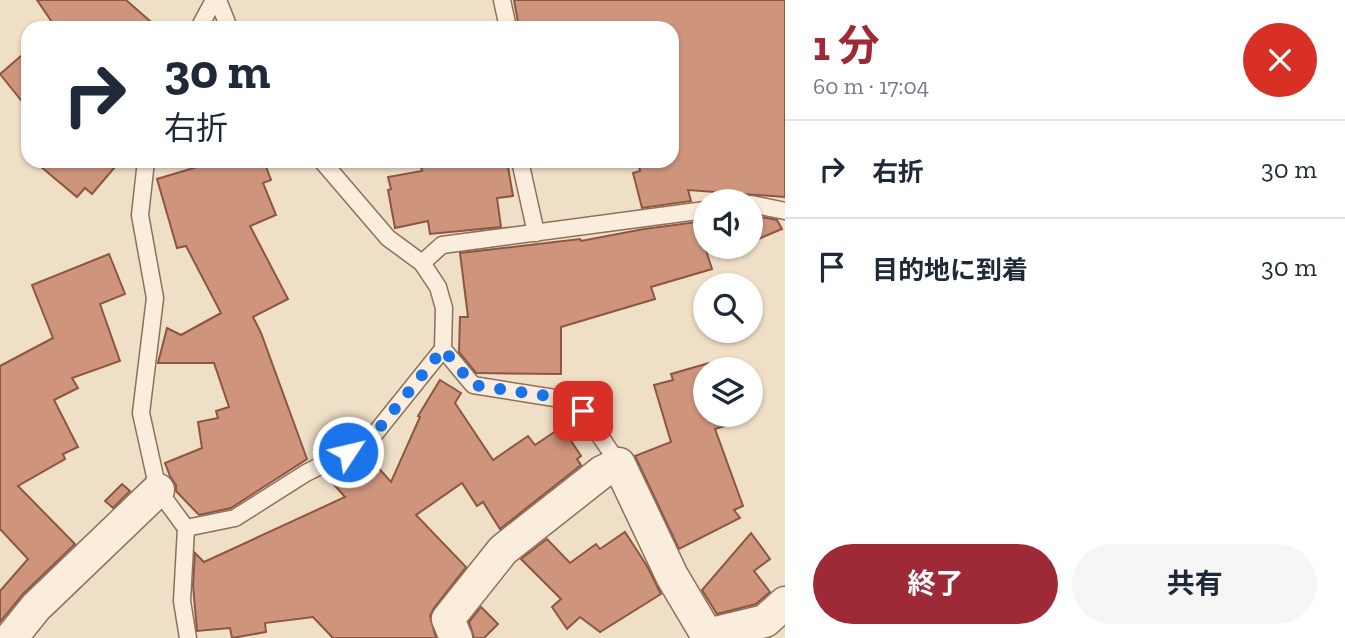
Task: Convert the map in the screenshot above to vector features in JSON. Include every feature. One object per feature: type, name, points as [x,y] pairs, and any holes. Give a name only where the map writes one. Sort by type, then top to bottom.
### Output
[{"type":"street","points":[[456,638],[448,620],[503,550],[602,472],[619,464],[672,576],[707,635],[765,621],[785,603]]},
{"type":"street","points":[[11,638],[36,607],[158,490]]},
{"type":"lane","points":[[203,21],[216,0]]},
{"type":"lane","points":[[216,0],[226,21]]},
{"type":"lane","points":[[502,0],[506,21]]},
{"type":"lane","points":[[145,168],[140,215],[155,298],[141,413],[158,490],[186,528],[182,601],[188,638]]},
{"type":"lane","points":[[186,528],[235,518],[306,473],[369,441],[443,349],[444,308],[438,287],[422,263],[388,239],[328,168]]},
{"type":"lane","points":[[522,168],[536,233]]},
{"type":"lane","points":[[763,206],[785,211]]},
{"type":"lane","points":[[422,263],[442,245],[693,212]]},
{"type":"lane","points":[[443,349],[473,385],[561,398],[583,411],[619,464]]},
{"type":"building","points":[[37,0],[126,0],[150,21],[51,21]]},
{"type":"building","points":[[514,0],[785,0],[785,197],[763,195],[763,189],[693,189],[688,190],[691,201],[642,208],[633,173],[640,171],[639,168],[679,168],[679,21],[518,21]]},
{"type":"building","points":[[21,56],[21,100],[0,74]]},
{"type":"building","points":[[42,168],[114,168],[92,194],[85,188],[77,197]]},
{"type":"building","points":[[194,168],[267,168],[271,180],[263,183],[276,215],[250,226],[288,299],[253,317],[307,459],[231,508],[199,515],[176,491],[176,485],[165,463],[202,448],[198,422],[218,418],[216,411],[229,407],[214,363],[158,363],[167,328],[181,335],[221,313],[186,246],[177,248],[157,179]]},
{"type":"building","points":[[421,168],[508,168],[513,196],[497,198],[501,227],[430,234],[428,221],[395,228],[388,177],[422,171]]},
{"type":"building","points":[[763,217],[777,220],[782,229],[763,237]]},
{"type":"building","points":[[693,223],[693,259],[709,259],[712,269],[651,287],[655,299],[561,327],[561,374],[476,373],[459,352],[460,317],[468,317],[460,253],[581,241]]},
{"type":"building","points":[[109,254],[125,294],[100,304],[120,361],[72,378],[78,388],[54,400],[78,447],[63,454],[65,459],[18,486],[75,544],[23,594],[0,622],[0,591],[28,559],[0,529],[0,366],[53,338],[32,285]]},
{"type":"building","points":[[693,368],[693,427],[722,427],[715,429],[743,506],[734,510],[740,518],[679,549],[635,456],[671,442],[654,385],[673,380],[671,374]]},
{"type":"building","points":[[440,380],[461,393],[455,403],[493,460],[528,436],[535,445],[562,427],[581,456],[577,459],[581,465],[500,529],[483,502],[477,506],[462,483],[416,515],[466,567],[430,616],[436,638],[333,638],[313,617],[265,623],[266,632],[232,638],[230,628],[197,631],[193,585],[195,553],[204,562],[345,497],[328,478],[368,456],[391,482],[420,417],[418,416]]},
{"type":"building","points":[[122,484],[130,491],[113,508],[105,501]]},
{"type":"building","points":[[625,532],[661,594],[600,632],[580,617],[567,629],[552,607],[561,599],[521,559],[547,539],[570,563],[596,544],[600,549]]},
{"type":"building","points":[[751,533],[770,559],[754,571],[770,592],[756,604],[717,614],[702,590]]},
{"type":"building","points":[[481,607],[498,624],[484,638],[474,638],[469,622]]},
{"type":"route","points":[[348,452],[369,441],[443,349],[473,385],[561,398],[583,411]]}]
